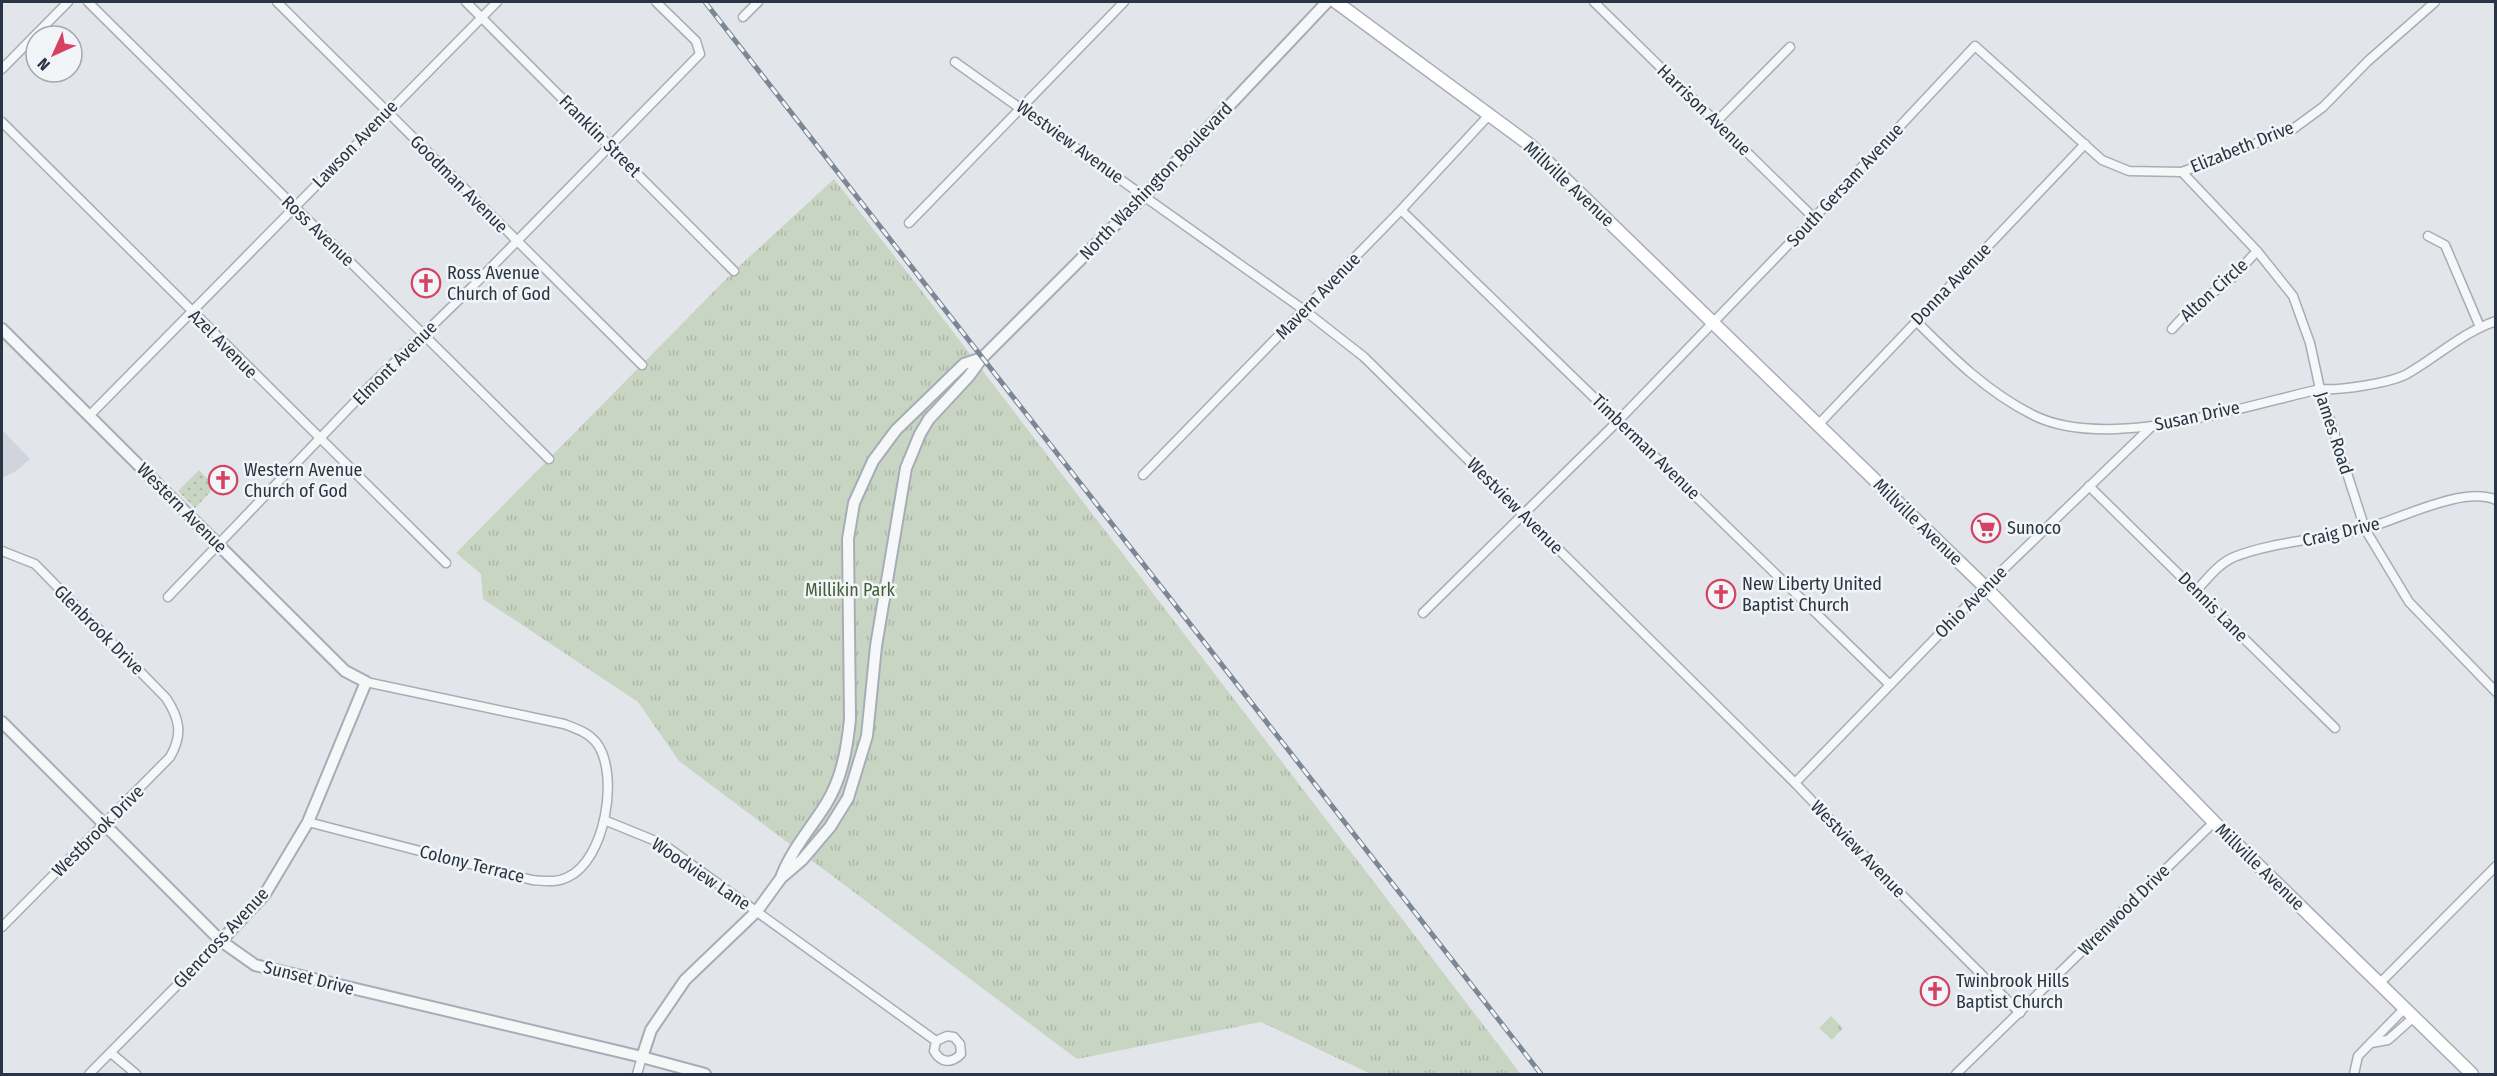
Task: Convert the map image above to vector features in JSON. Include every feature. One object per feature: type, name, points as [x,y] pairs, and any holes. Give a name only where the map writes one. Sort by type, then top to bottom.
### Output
[{"type":"main road","name":"Millville Avenue","points":[[1336,2],[1530,145],[1985,587],[2214,822],[2472,1074]]},
{"type":"street","points":[[2,69],[68,2]]},
{"type":"street","name":"Ross Avenue","points":[[88,2],[293,208],[549,459]]},
{"type":"street","name":"Goodman Avenue","points":[[277,2],[642,365]]},
{"type":"street","name":"Franklin Street","points":[[466,2],[734,271]]},
{"type":"street","name":"Lawson Avenue","points":[[89,416],[192,313],[386,111],[497,2]]},
{"type":"street","name":"Elmont Avenue","points":[[168,597],[319,440],[700,54],[696,41],[656,2]]},
{"type":"street","points":[[743,17],[758,2]]},
{"type":"street","points":[[909,223],[1124,2]]},
{"type":"street","name":"North Washington Boulevard","points":[[781,878],[802,860],[830,827],[848,798],[867,736],[879,624],[906,468],[929,419],[969,376],[982,358],[1144,195],[1327,2]]},
{"type":"street","name":"Harrison Avenue","points":[[1594,2],[1814,218]]},
{"type":"street","name":"Elizabeth Drive","points":[[1975,46],[2102,160],[2129,171],[2182,171],[2293,129],[2323,107],[2368,61],[2436,2]]},
{"type":"street","name":"South Gersam Avenue","points":[[1423,613],[1618,421],[1814,218],[1975,46]]},
{"type":"street","points":[[1717,121],[1790,47]]},
{"type":"street","name":"Westview Avenue","points":[[955,62],[1304,310],[1364,357],[1795,783],[1898,891],[2020,1013]]},
{"type":"street","name":"Mavern Avenue","points":[[1143,475],[1401,210],[1490,114]]},
{"type":"street","name":"Azel Avenue","points":[[2,122],[446,564]]},
{"type":"street","name":"Donna Avenue","points":[[1818,425],[2085,144]]},
{"type":"street","name":"James Road","points":[[2182,171],[2257,251],[2293,296],[2310,342],[2320,389],[2365,529],[2409,602],[2496,692]]},
{"type":"street","name":"Timberman Avenue","points":[[1401,210],[1890,685]]},
{"type":"street","points":[[2428,236],[2445,245],[2480,327]]},
{"type":"street","name":"Alton Circle","points":[[2172,329],[2186,314],[2233,277],[2257,251]]},
{"type":"street","name":"Susan Drive","points":[[1916,321],[1963,367],[2001,397],[2035,416],[2068,426],[2105,430],[2152,426],[2320,389],[2337,390],[2404,376],[2480,327],[2496,321]]},
{"type":"street","name":"Western Avenue","points":[[2,329],[345,671],[366,682]]},
{"type":"street","name":"North Washington Boulevard","points":[[637,1074],[651,1030],[685,980],[757,911],[781,878],[792,852],[834,788],[847,746],[850,720],[848,539],[854,503],[864,477],[896,430],[920,404],[964,364],[982,358]]},
{"type":"street","name":"Ohio Avenue","points":[[1795,783],[1985,587],[2152,426]]},
{"type":"street","name":"Dennis Lane","points":[[2089,486],[2335,728]]},
{"type":"street","name":"Craig Drive","points":[[2197,591],[2220,565],[2234,557],[2365,529],[2460,497],[2488,497],[2496,501]]},
{"type":"street","name":"Glenbrook Drive","points":[[2,551],[35,564],[166,698],[176,712],[180,726]]},
{"type":"street","points":[[366,682],[554,722],[588,734],[607,761],[610,778],[604,820]]},
{"type":"street","name":"Glencross Avenue","points":[[90,1074],[264,894],[308,822],[366,682]]},
{"type":"street","name":"Sunset Drive","points":[[2,722],[221,940],[255,965],[705,1074]]},
{"type":"street","name":"Westbrook Drive","points":[[2,927],[171,757],[178,744],[180,726]]},
{"type":"street","name":"Colony Terrace","points":[[308,822],[532,880],[558,881],[571,876],[582,867],[594,849],[604,820]]},
{"type":"street","name":"Woodview Lane","points":[[604,820],[663,844],[936,1041]]},
{"type":"street","name":"Wrenwood Drive","points":[[1956,1074],[2214,822]]},
{"type":"street","points":[[2380,983],[2496,866]]},
{"type":"street","points":[[2354,1074],[2358,1056],[2370,1043],[2388,1040],[2410,1012]]},
{"type":"street","points":[[111,1053],[136,1074]]},
{"type":"shaded area","points":[[2,430],[30,459],[16,471],[2,478]]},
{"type":"green space","name":"Millikin Park","points":[[834,179],[1520,1073],[1371,1074],[1261,1022],[1077,1059],[679,761],[638,702],[483,599],[481,574],[456,553],[734,271]]},
{"type":"green space","points":[[199,470],[215,487],[195,508],[178,491]]},
{"type":"green space","points":[[1831,1016],[1843,1028],[1832,1040],[1819,1028]]},
{"type":"railway","points":[[705,2],[1541,1074]]},
{"type":"place","name":"Ross Avenue Church of God","points":[[426,283]]},
{"type":"place","name":"Western Avenue Church of God","points":[[223,480]]},
{"type":"place","name":"Sunoco","points":[[1986,528]]},
{"type":"place","name":"New Liberty United Baptist Church","points":[[1721,594]]},
{"type":"place","name":"Twinbrook Hills Baptist Church","points":[[1935,991]]}]
